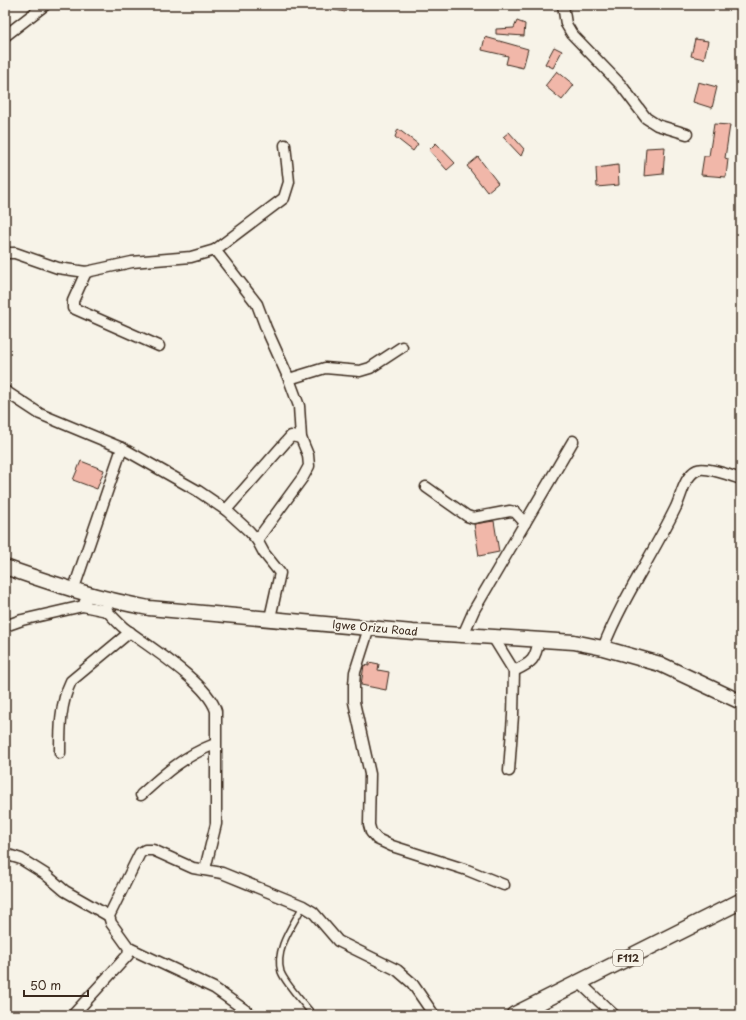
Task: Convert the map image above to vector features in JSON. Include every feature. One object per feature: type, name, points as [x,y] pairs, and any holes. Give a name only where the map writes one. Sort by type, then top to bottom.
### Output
[{"type":"main road","name":"Igwe Orizu Road","points":[[5,567],[73,591],[85,601],[106,606],[270,618],[369,628],[574,642],[660,664],[741,702]]},
{"type":"main road","name":"F112","points":[[517,1014],[741,901]]},
{"type":"street","points":[[5,36],[45,5]]},
{"type":"street","points":[[563,5],[566,24],[572,34],[621,85],[646,118],[658,125],[687,134]]},
{"type":"street","points":[[5,253],[15,253],[58,268],[86,272],[132,262],[191,257],[215,250],[284,198],[289,182],[286,145]]},
{"type":"street","points":[[215,250],[257,304],[299,406],[301,438],[308,455],[309,466],[294,491],[257,540]]},
{"type":"street","points":[[86,272],[73,301],[73,308],[159,346]]},
{"type":"street","points":[[289,379],[325,368],[360,371],[370,368],[402,346]]},
{"type":"street","points":[[5,390],[40,414],[122,448],[198,491],[226,510],[257,540],[264,553],[280,573],[270,618]]},
{"type":"street","points":[[226,510],[287,439],[291,436],[301,438]]},
{"type":"street","points":[[463,635],[474,610],[573,441]]},
{"type":"street","points":[[73,591],[122,448]]},
{"type":"street","points":[[602,648],[612,625],[675,509],[692,473],[699,469],[706,469],[741,478]]},
{"type":"street","points":[[426,487],[467,516],[473,518],[510,510],[515,512],[525,523]]},
{"type":"street","points":[[5,626],[85,601]]},
{"type":"street","points":[[106,606],[130,632],[178,668],[213,701],[216,710],[216,824],[205,869]]},
{"type":"street","points":[[369,628],[355,672],[354,702],[370,774],[369,825],[371,832],[377,839],[392,846],[467,870],[504,885]]},
{"type":"street","points":[[60,753],[59,719],[67,689],[71,681],[130,632]]},
{"type":"street","points":[[493,637],[514,671],[509,771]]},
{"type":"street","points":[[514,671],[527,665],[536,657],[539,640]]},
{"type":"street","points":[[141,795],[171,767],[199,750],[215,744]]},
{"type":"street","points":[[252,1015],[214,988],[129,948],[111,923],[109,916],[136,860],[145,850],[153,850],[193,868],[222,873],[303,906],[313,912],[338,941],[397,970],[412,983],[434,1015]]},
{"type":"street","points":[[5,854],[21,859],[45,874],[64,891],[109,916]]},
{"type":"street","points":[[73,1015],[122,963],[128,955],[129,948]]},
{"type":"street","points":[[579,982],[614,1015]]},
{"type":"lane","points":[[303,906],[283,943],[280,962],[282,974],[312,1015]]},
{"type":"building","points":[[326,5],[347,5],[345,12],[326,8]]},
{"type":"building","points":[[517,21],[525,24],[524,36],[496,34],[496,29],[514,28]]},
{"type":"building","points":[[485,37],[528,49],[523,68],[506,64],[508,56],[482,50]]},
{"type":"building","points":[[695,39],[708,41],[704,59],[691,56]]},
{"type":"building","points":[[554,47],[562,51],[553,68],[545,64]]},
{"type":"building","points":[[557,71],[574,85],[562,100],[545,86]]},
{"type":"building","points":[[698,82],[717,87],[712,108],[693,102]]},
{"type":"building","points":[[714,124],[730,125],[725,158],[728,159],[726,177],[701,175],[704,156],[709,156]]},
{"type":"building","points":[[398,129],[418,144],[413,151],[395,137]]},
{"type":"building","points":[[509,132],[524,149],[521,156],[503,137]]},
{"type":"building","points":[[436,143],[455,163],[447,170],[429,150]]},
{"type":"building","points":[[665,147],[663,174],[644,176],[646,148]]},
{"type":"building","points":[[478,157],[498,183],[487,192],[467,166]]},
{"type":"building","points":[[618,165],[619,185],[597,187],[596,168]]},
{"type":"building","points":[[81,461],[104,470],[97,489],[73,480]]},
{"type":"building","points":[[494,521],[499,552],[479,556],[474,524]]},
{"type":"building","points":[[369,662],[379,664],[378,670],[389,672],[386,690],[361,685],[364,665],[369,666]]}]
